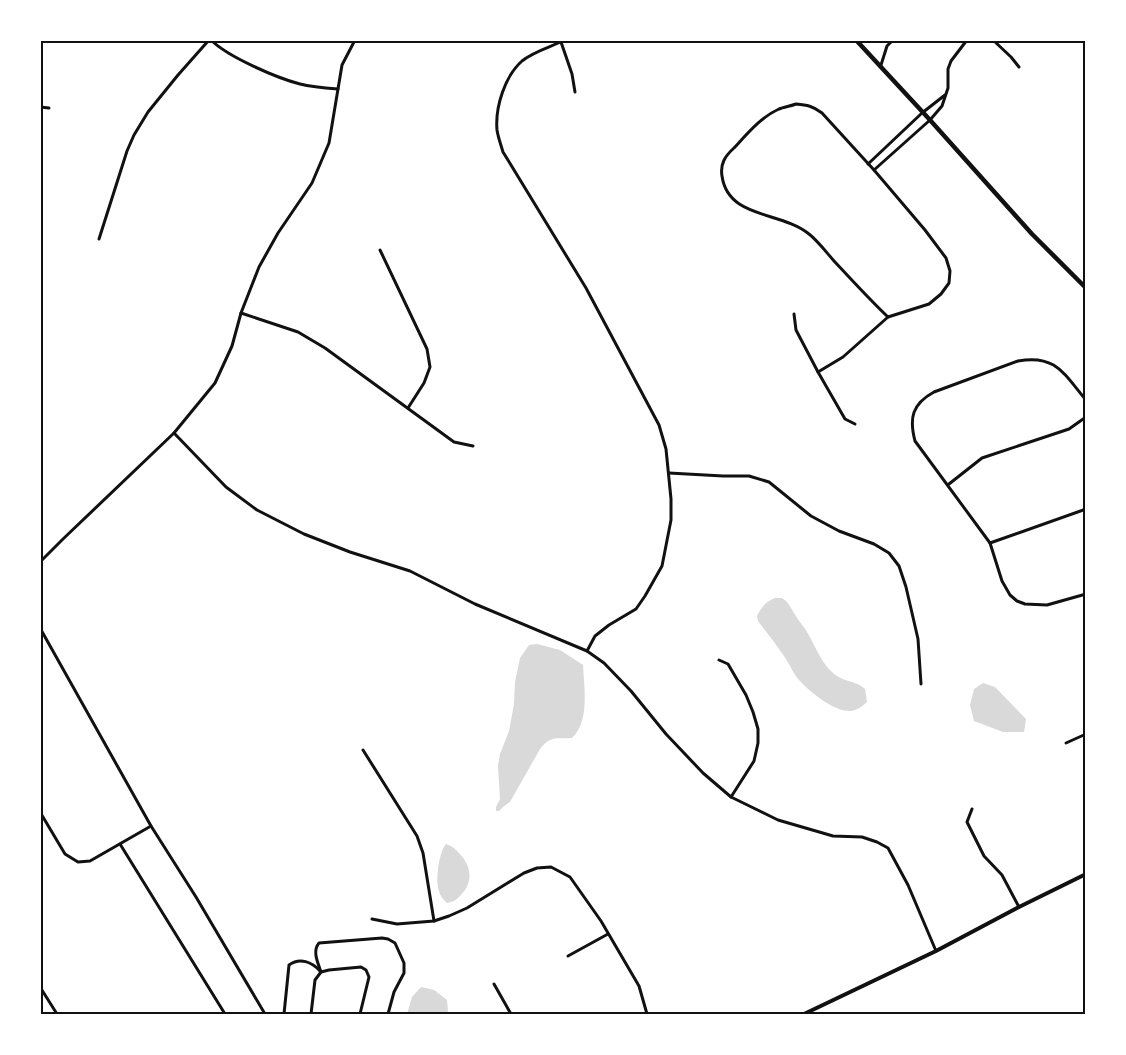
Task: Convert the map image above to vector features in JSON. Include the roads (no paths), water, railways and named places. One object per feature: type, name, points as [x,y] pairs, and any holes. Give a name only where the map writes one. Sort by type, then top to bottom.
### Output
[{"type":"main road","points":[[856,40],[1032,234],[1086,288]]},
{"type":"street","points":[[99,239],[134,135],[148,112],[210,40],[230,54],[284,78],[305,85],[338,89]]},
{"type":"street","points":[[40,562],[174,433],[215,383],[232,346],[241,313],[264,258],[312,183],[329,142],[342,65],[355,40]]},
{"type":"street","points":[[880,67],[887,46],[893,40]]},
{"type":"street","points":[[874,170],[930,120],[942,106],[948,88],[948,69],[951,61],[967,40]]},
{"type":"street","points":[[993,40],[1019,67]]},
{"type":"street","points":[[575,92],[563,41],[536,52],[522,61],[507,82],[500,98],[497,131],[503,152],[586,288],[658,425],[666,449],[671,520],[662,566],[645,596],[636,609],[595,636],[587,651]]},
{"type":"street","points":[[868,164],[922,112],[945,95]]},
{"type":"street","points":[[818,372],[843,357],[888,317],[929,303],[941,294],[949,283],[950,271],[946,258],[925,230],[822,113],[814,107],[796,104],[778,109],[755,126],[723,161],[721,171],[726,193],[742,207],[791,223],[809,234],[888,317]]},
{"type":"street","points":[[40,107],[49,108]]},
{"type":"street","points":[[381,250],[427,349],[430,367],[424,383],[408,408]]},
{"type":"street","points":[[241,313],[298,332],[325,348],[454,442],[473,446]]},
{"type":"street","points":[[794,314],[796,330],[818,372],[845,419],[855,424]]},
{"type":"street","points":[[1086,400],[1053,364],[1030,359],[1018,361],[933,392],[915,407],[912,419],[915,441],[990,543],[1002,581],[1010,595],[1025,604],[1047,606],[1086,594]]},
{"type":"street","points":[[948,484],[982,458],[1069,429],[1086,417]]},
{"type":"street","points":[[174,433],[226,488],[257,510],[304,534],[350,552],[410,571],[475,604],[587,651],[611,670],[666,734],[703,773],[731,797],[778,820],[833,836],[862,837],[888,848],[908,885],[936,951]]},
{"type":"street","points":[[669,473],[749,476],[769,482],[811,516],[889,553],[899,566],[906,587],[918,639],[921,684]]},
{"type":"street","points":[[990,543],[1086,509]]},
{"type":"street","points":[[40,628],[152,826],[265,1014]]},
{"type":"street","points":[[719,660],[728,664],[746,695],[758,729],[754,761],[731,797]]},
{"type":"street","points":[[1066,743],[1086,734]]},
{"type":"street","points":[[363,750],[417,836],[423,853],[434,921]]},
{"type":"street","points":[[972,809],[967,822],[984,856],[1002,875],[1019,907]]},
{"type":"street","points":[[40,812],[65,854],[78,862],[90,861],[152,826]]},
{"type":"street","points":[[120,844],[225,1014]]},
{"type":"street","points":[[372,919],[397,924],[434,921],[467,908],[524,873],[537,868],[551,867],[570,878],[601,921],[639,986],[647,1014]]},
{"type":"street","points":[[804,1014],[936,951],[1086,874]]},
{"type":"street","points":[[568,956],[608,934]]},
{"type":"street","points":[[321,972],[315,948],[319,943],[377,938],[392,940],[401,957],[404,973],[394,992],[388,1014]]},
{"type":"street","points":[[284,1014],[289,965],[296,960],[301,960],[321,972]]},
{"type":"street","points":[[311,1014],[315,980],[321,972],[361,967],[366,970],[369,977],[360,1014]]},
{"type":"street","points":[[494,984],[510,1014]]},
{"type":"street","points":[[40,987],[57,1014]]}]
